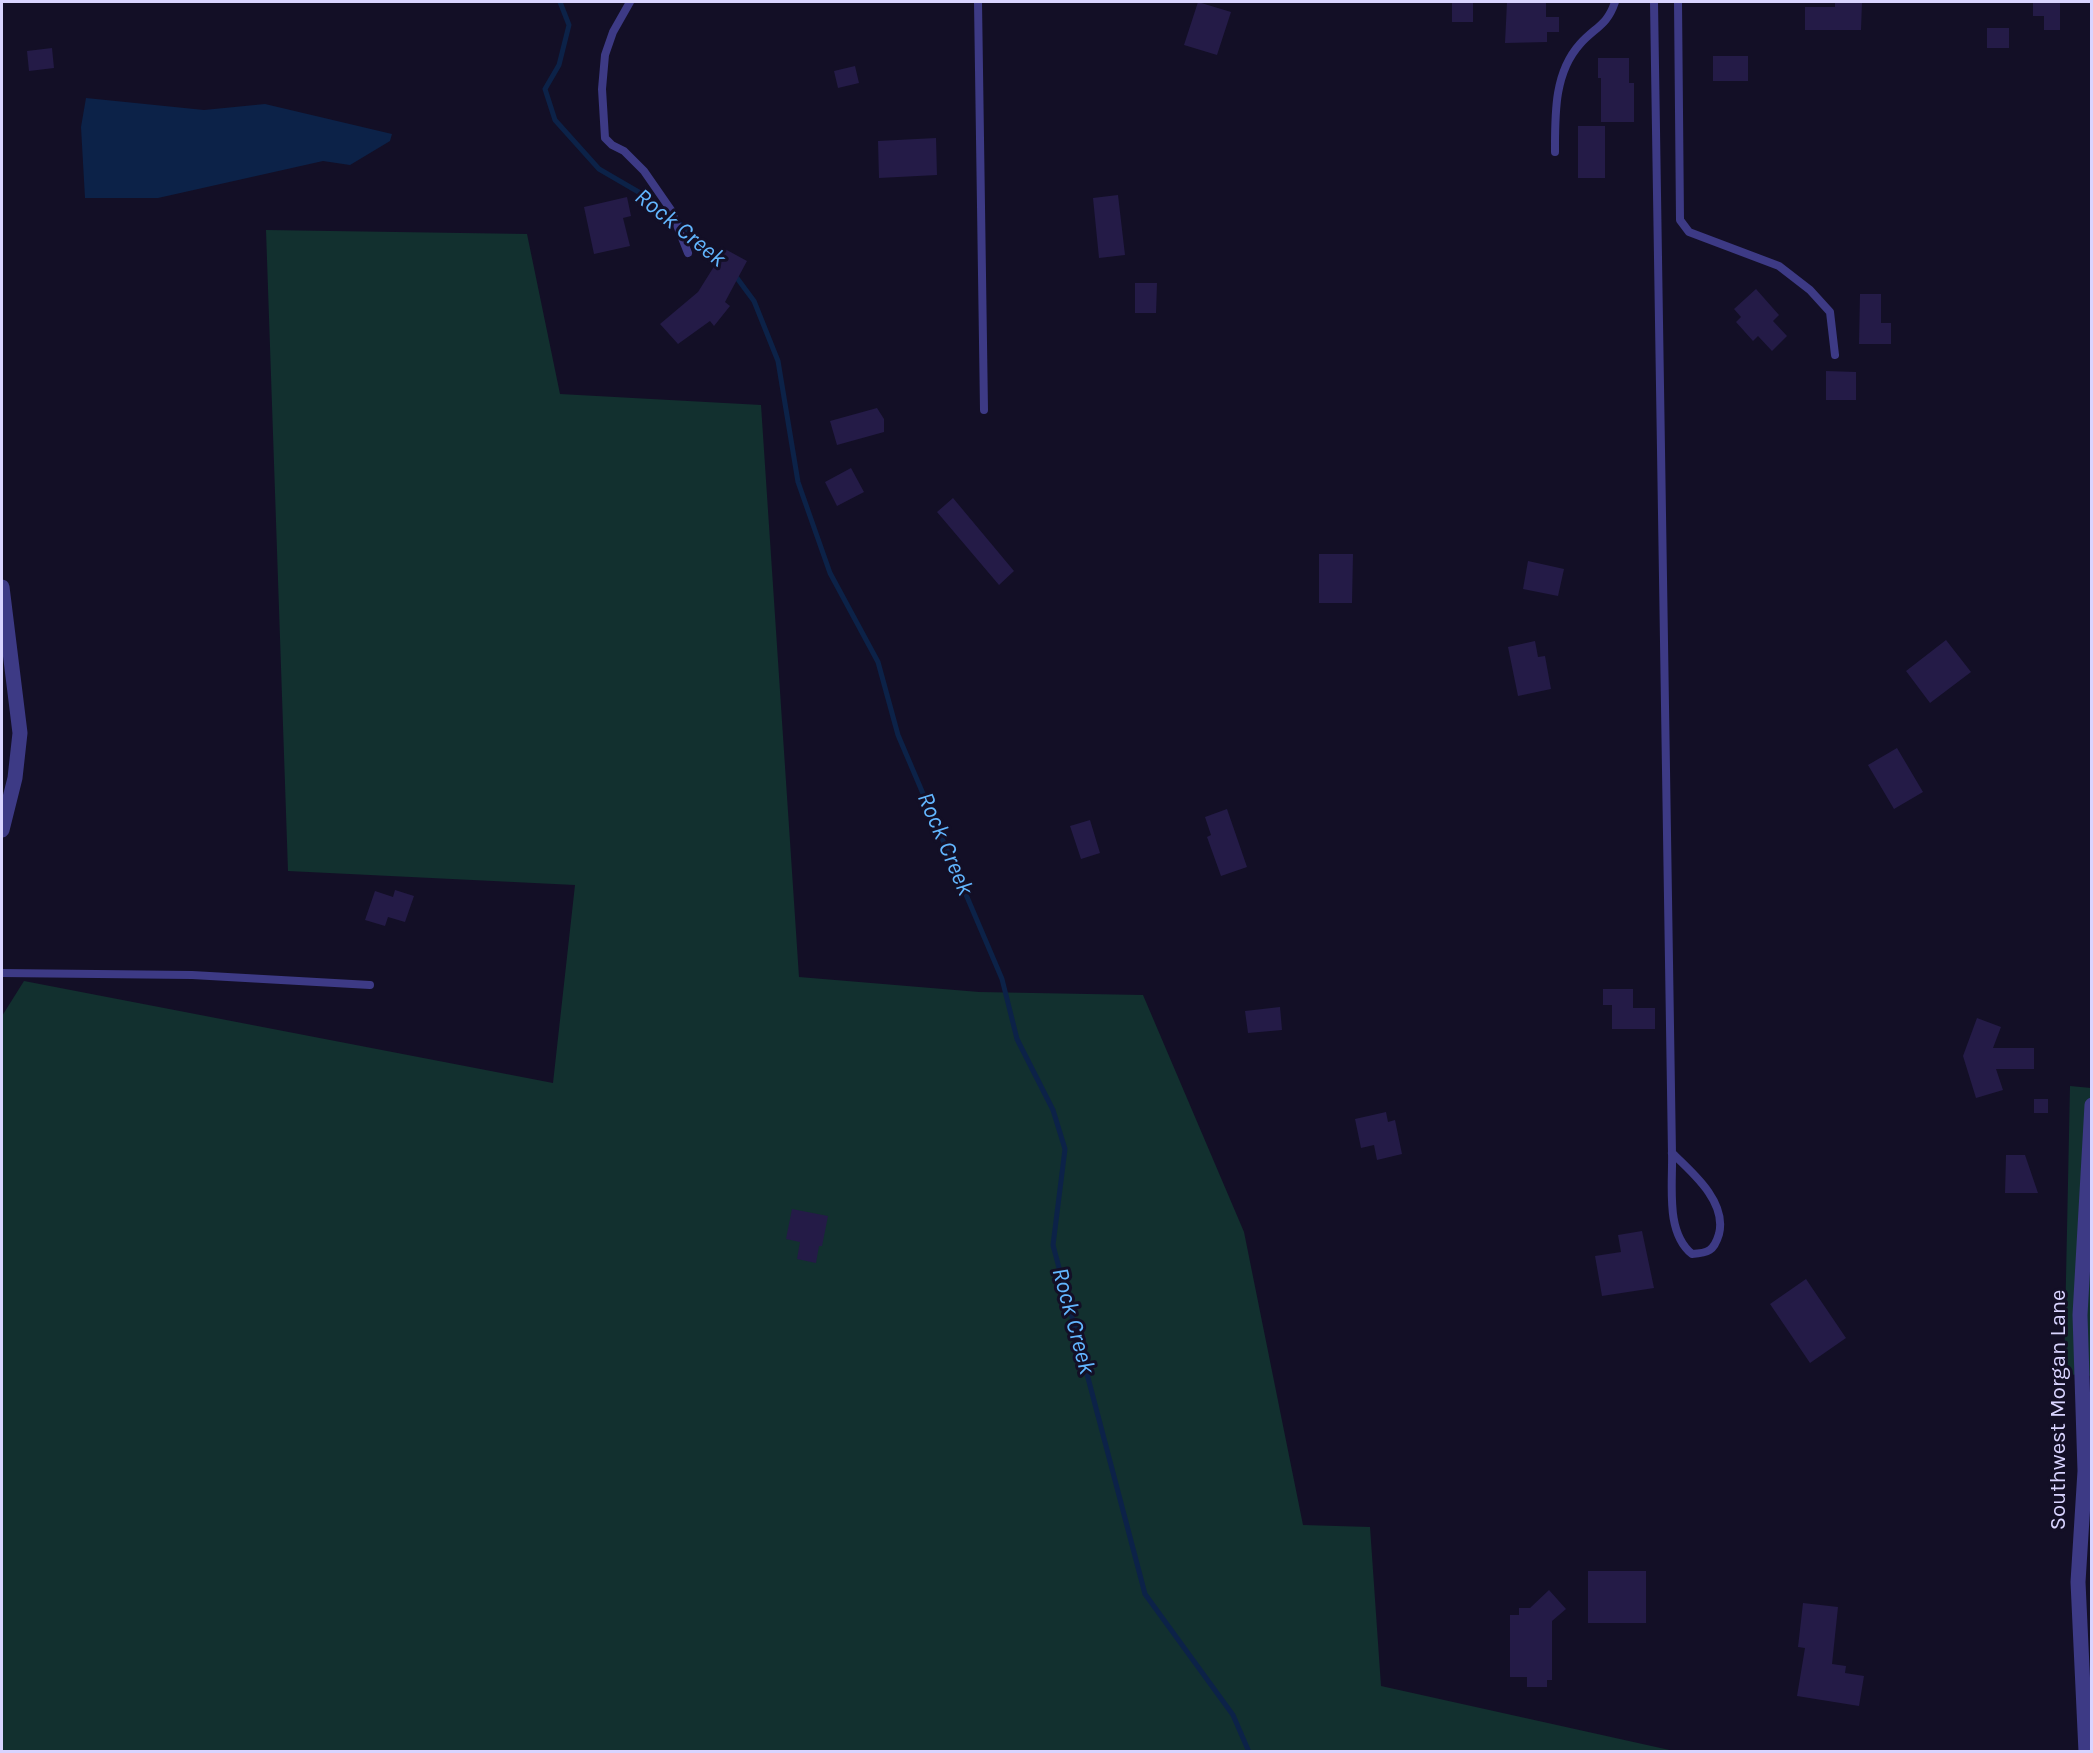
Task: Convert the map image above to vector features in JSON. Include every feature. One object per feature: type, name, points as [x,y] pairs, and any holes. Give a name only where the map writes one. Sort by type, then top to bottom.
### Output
[{"type":"street","points":[[2,587],[20,733],[15,778],[2,830]]},
{"type":"street","name":"Southwest Morgan Lane","points":[[2088,1745],[2078,1582],[2085,1471],[2080,1315],[2091,1105]]},
{"type":"lane","points":[[630,2],[613,32],[605,55],[602,89],[605,138],[612,145],[624,151],[644,171],[671,210],[688,253]]},
{"type":"lane","points":[[978,2],[984,410]]},
{"type":"lane","points":[[1555,152],[1556,104],[1564,68],[1582,42],[1611,15],[1615,2]]},
{"type":"lane","points":[[1654,2],[1672,1153],[1673,1205],[1676,1231],[1683,1247],[1692,1254],[1706,1253],[1716,1244],[1720,1229],[1719,1212],[1692,1172],[1672,1153]]},
{"type":"lane","points":[[1678,2],[1680,220],[1689,232],[1779,266],[1810,290],[1830,312],[1835,355]]},
{"type":"lane","points":[[2,973],[192,975],[370,985]]},
{"type":"green space","points":[[266,230],[527,234],[560,394],[761,405],[799,977],[979,992],[1143,995],[1244,1232],[1303,1525],[1370,1527],[1381,1686],[1674,1751],[2,1751],[2,1016],[24,981],[553,1083],[575,885],[288,871]]},
{"type":"green space","points":[[2070,1086],[2091,1088],[2091,1376],[2064,1374]]},
{"type":"water","points":[[86,98],[204,110],[265,104],[392,134],[390,141],[350,165],[323,161],[158,198],[85,198],[81,127]]},
{"type":"building","points":[[1198,2],[1231,12],[1217,55],[1184,45]]},
{"type":"building","points":[[1452,2],[1473,2],[1473,22],[1452,22]]},
{"type":"building","points":[[1507,2],[1546,2],[1546,17],[1559,17],[1559,32],[1547,32],[1547,42],[1505,43]]},
{"type":"building","points":[[1835,2],[1862,2],[1861,30],[1805,30],[1805,7],[1835,7]]},
{"type":"building","points":[[2033,2],[2060,2],[2060,30],[2044,30],[2044,16],[2033,16]]},
{"type":"building","points":[[1987,28],[2009,28],[2009,48],[1987,48]]},
{"type":"building","points":[[52,48],[54,68],[29,71],[27,51]]},
{"type":"building","points":[[1713,56],[1748,56],[1748,81],[1713,81]]},
{"type":"building","points":[[1598,58],[1629,58],[1629,83],[1634,83],[1634,122],[1601,122],[1601,78],[1598,78]]},
{"type":"building","points":[[855,66],[859,83],[838,88],[834,71]]},
{"type":"building","points":[[1578,126],[1605,126],[1605,178],[1578,178]]},
{"type":"building","points":[[936,138],[937,175],[879,178],[878,141]]},
{"type":"building","points":[[1118,195],[1125,255],[1099,258],[1093,198]]},
{"type":"building","points":[[627,197],[631,216],[623,218],[630,246],[594,254],[584,207]]},
{"type":"building","points":[[725,249],[747,261],[725,302],[730,306],[714,326],[710,321],[678,344],[660,324],[698,292]]},
{"type":"building","points":[[1135,283],[1157,283],[1156,313],[1135,313]]},
{"type":"building","points":[[1756,289],[1779,315],[1773,321],[1787,336],[1772,351],[1758,336],[1753,341],[1736,322],[1741,317],[1734,309]]},
{"type":"building","points":[[1860,294],[1881,294],[1881,323],[1891,323],[1891,344],[1859,344]]},
{"type":"building","points":[[1826,371],[1856,372],[1856,400],[1826,400]]},
{"type":"building","points":[[877,408],[884,419],[884,432],[837,445],[830,421]]},
{"type":"building","points":[[851,468],[864,492],[837,506],[825,482]]},
{"type":"building","points":[[953,498],[1014,571],[999,585],[937,512]]},
{"type":"building","points":[[1319,554],[1353,554],[1352,603],[1319,603]]},
{"type":"building","points":[[1528,561],[1564,569],[1558,596],[1523,589]]},
{"type":"building","points":[[1946,640],[1971,672],[1930,703],[1906,671]]},
{"type":"building","points":[[1535,641],[1538,657],[1545,656],[1551,689],[1518,696],[1508,647]]},
{"type":"building","points":[[1897,748],[1923,792],[1894,809],[1868,765]]},
{"type":"building","points":[[1227,809],[1247,867],[1221,876],[1207,837],[1211,835],[1205,817]]},
{"type":"building","points":[[1090,820],[1100,853],[1081,859],[1070,826]]},
{"type":"building","points":[[395,890],[414,896],[405,922],[388,917],[385,926],[365,920],[375,891],[393,897]]},
{"type":"building","points":[[1603,989],[1633,989],[1633,1008],[1655,1008],[1655,1029],[1612,1029],[1612,1005],[1603,1005]]},
{"type":"building","points":[[1280,1007],[1282,1030],[1248,1033],[1245,1011]]},
{"type":"building","points":[[1977,1018],[2001,1027],[1993,1048],[2034,1048],[2034,1069],[1996,1069],[2003,1090],[1976,1098],[1963,1056]]},
{"type":"building","points":[[2034,1099],[2048,1099],[2048,1113],[2034,1113]]},
{"type":"building","points":[[1386,1112],[1388,1122],[1395,1120],[1402,1154],[1377,1160],[1374,1145],[1361,1148],[1355,1119]]},
{"type":"building","points":[[2006,1155],[2025,1155],[2038,1193],[2005,1193]]},
{"type":"building","points":[[792,1209],[828,1216],[816,1263],[797,1259],[800,1242],[786,1239]]},
{"type":"building","points":[[1642,1231],[1654,1288],[1602,1296],[1595,1256],[1621,1252],[1618,1235]]},
{"type":"building","points":[[1806,1279],[1846,1338],[1810,1363],[1770,1304]]},
{"type":"building","points":[[1588,1571],[1646,1571],[1646,1623],[1588,1623]]},
{"type":"building","points":[[1549,1590],[1566,1609],[1552,1621],[1552,1680],[1547,1680],[1547,1687],[1527,1687],[1527,1677],[1510,1677],[1510,1615],[1519,1615],[1519,1608],[1530,1608]]},
{"type":"building","points":[[1803,1603],[1838,1607],[1832,1664],[1846,1666],[1845,1673],[1864,1676],[1859,1706],[1797,1696],[1805,1648],[1798,1647]]},
{"type":"waterway","name":"Rock Creek","points":[[560,2],[569,25],[559,65],[545,89],[555,120],[599,169],[642,194],[724,259]]},
{"type":"waterway","name":"Rock Creek","points":[[734,274],[754,301],[778,361],[798,482],[830,573],[878,662],[898,735],[1002,979],[1017,1039],[1053,1110],[1065,1149],[1053,1245],[1145,1594],[1233,1715],[1249,1752]]}]
